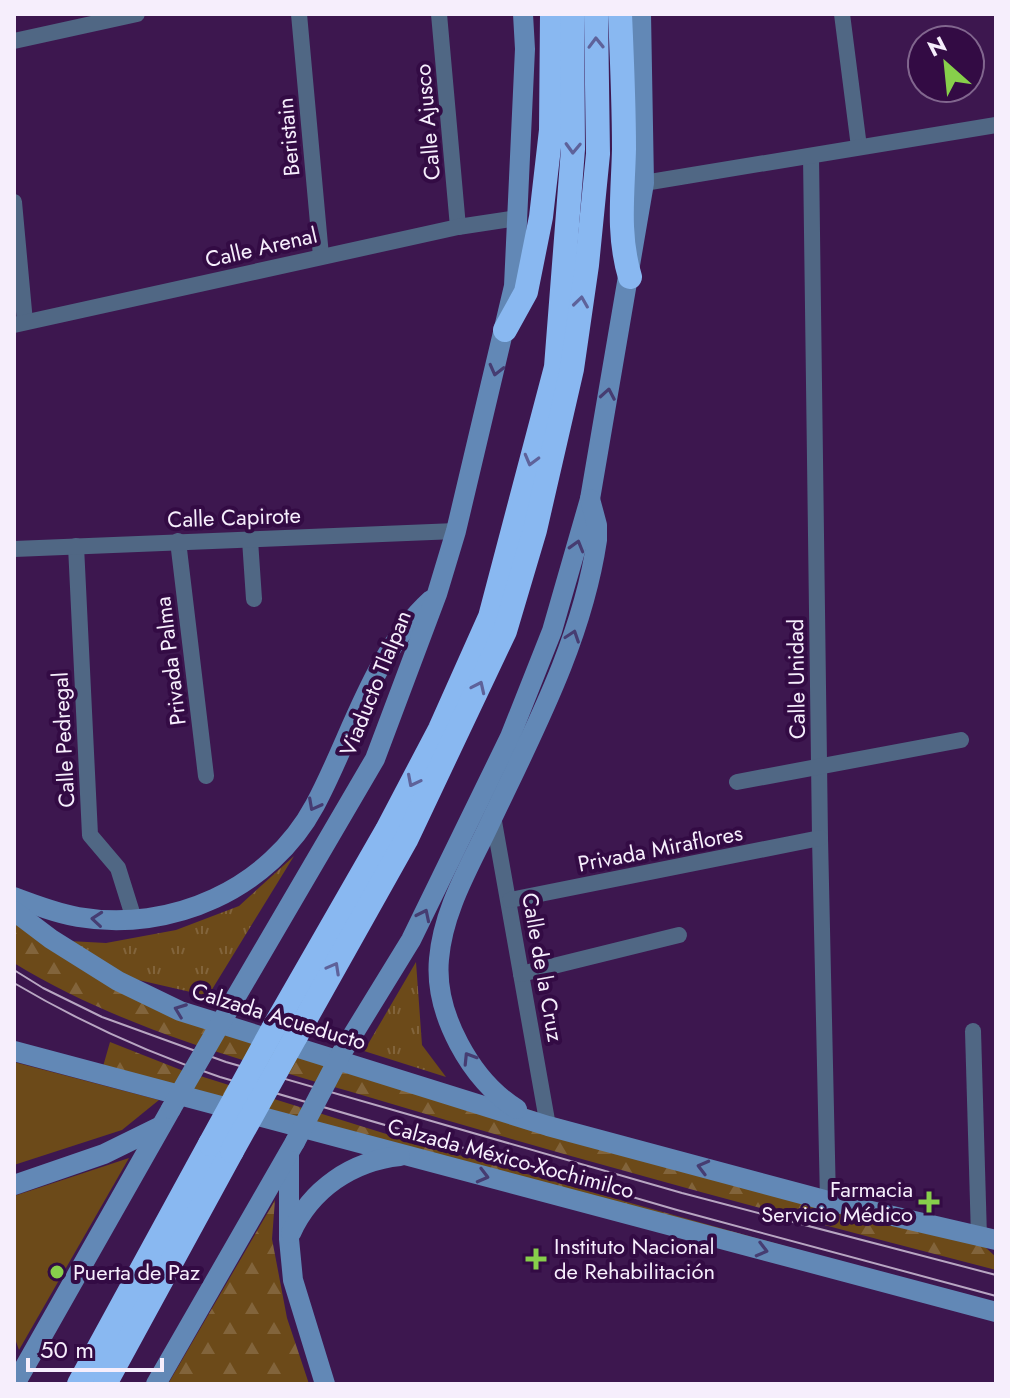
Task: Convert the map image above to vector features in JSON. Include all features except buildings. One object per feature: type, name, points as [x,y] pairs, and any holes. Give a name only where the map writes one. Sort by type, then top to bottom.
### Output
[{"type":"highway","points":[[505,330],[526,292],[541,217],[551,130],[552,14]]},
{"type":"highway","points":[[79,1384],[221,1148],[285,1031],[440,729],[490,617],[556,367],[573,149],[572,14]]},
{"type":"highway","points":[[285,1031],[406,840],[505,631],[535,530],[572,369],[587,265],[598,154],[596,14]]},
{"type":"highway","points":[[620,14],[624,107],[620,222],[630,277]]},
{"type":"highway","points":[[105,1384],[221,1148]]},
{"type":"main road","name":"Viaducto Tlalpan","points":[[15,1384],[166,1117],[375,759],[437,594],[456,531],[514,286],[525,49],[523,14]]},
{"type":"main road","points":[[156,1384],[292,1147],[341,1054],[411,940],[510,737],[552,631],[590,499],[644,183],[641,14]]},
{"type":"main road","points":[[548,1126],[502,1100],[474,1066],[451,1022],[438,977],[441,940],[451,905],[543,711],[579,616],[597,540],[597,525],[590,499]]},
{"type":"main road","points":[[14,897],[78,917],[134,919],[183,911],[241,885],[275,858],[316,804],[393,645],[437,594]]},
{"type":"main road","name":"Calzada Acueducto","points":[[14,911],[51,939],[118,981],[180,1011],[548,1126]]},
{"type":"main road","name":"Calzada México-Xochimilco","points":[[14,1051],[996,1312]]},
{"type":"main road","points":[[14,1185],[104,1154],[166,1117]]},
{"type":"main road","name":"Calzada México-Xochimilco","points":[[548,1126],[989,1241]]},
{"type":"main road","points":[[292,1147],[289,1239],[297,1300],[325,1384]]},
{"type":"main road","points":[[289,1239],[305,1209],[336,1179],[374,1161],[408,1156]]},
{"type":"street","points":[[14,41],[67,22],[137,14]]},
{"type":"street","name":"Beristain","points":[[299,14],[321,256]]},
{"type":"street","name":"Calle Ajusco","points":[[439,14],[458,227]]},
{"type":"street","points":[[842,14],[859,147]]},
{"type":"street","points":[[644,183],[996,125]]},
{"type":"street","name":"Calle Unidad","points":[[811,156],[828,1201]]},
{"type":"street","points":[[14,202],[20,324]]},
{"type":"street","name":"Calle Arenal","points":[[20,324],[321,256],[458,227],[518,218]]},
{"type":"street","name":"Calle Capirote","points":[[14,549],[456,531]]},
{"type":"street","points":[[250,540],[254,599]]},
{"type":"street","name":"Privada Palma","points":[[178,541],[206,776]]},
{"type":"street","name":"Calle Pedregal","points":[[76,546],[90,835],[118,868],[134,919]]},
{"type":"street","points":[[737,782],[961,740]]},
{"type":"street","name":"Calle de la Cruz","points":[[493,816],[548,1126]]},
{"type":"street","name":"Privada Miraflores","points":[[510,900],[820,838]]},
{"type":"street","points":[[521,974],[679,935]]},
{"type":"street","points":[[973,1031],[989,1241]]},
{"type":"green space","points":[[294,856],[208,996],[121,976],[50,940],[106,943],[176,930],[239,906]]},
{"type":"green space","points":[[14,918],[117,986],[985,1247],[996,1257],[996,1270],[611,1167],[193,1044],[101,1008],[14,963]]},
{"type":"green space","points":[[416,962],[422,1045],[446,1077],[364,1051]]},
{"type":"green space","points":[[110,1042],[181,1070],[412,1142],[810,1253],[102,1070]]},
{"type":"green space","points":[[14,1062],[159,1100],[122,1130],[14,1165]]},
{"type":"green space","points":[[129,1158],[19,1350],[14,1336],[14,1196]]},
{"type":"green space","points":[[275,1200],[272,1239],[287,1318],[309,1384],[168,1384]]},
{"type":"tram line","points":[[14,970],[102,1017],[226,1062],[682,1193],[996,1275]]},
{"type":"tram line","points":[[14,983],[115,1036],[220,1077],[677,1210],[996,1296]]},
{"type":"place","name":"Farmacia Servicio Médico","points":[[929,1202]]},
{"type":"place","name":"Instituto Nacional de Rehabilitación","points":[[536,1259]]},
{"type":"place","name":"Puerta de Paz","points":[[57,1272]]}]
